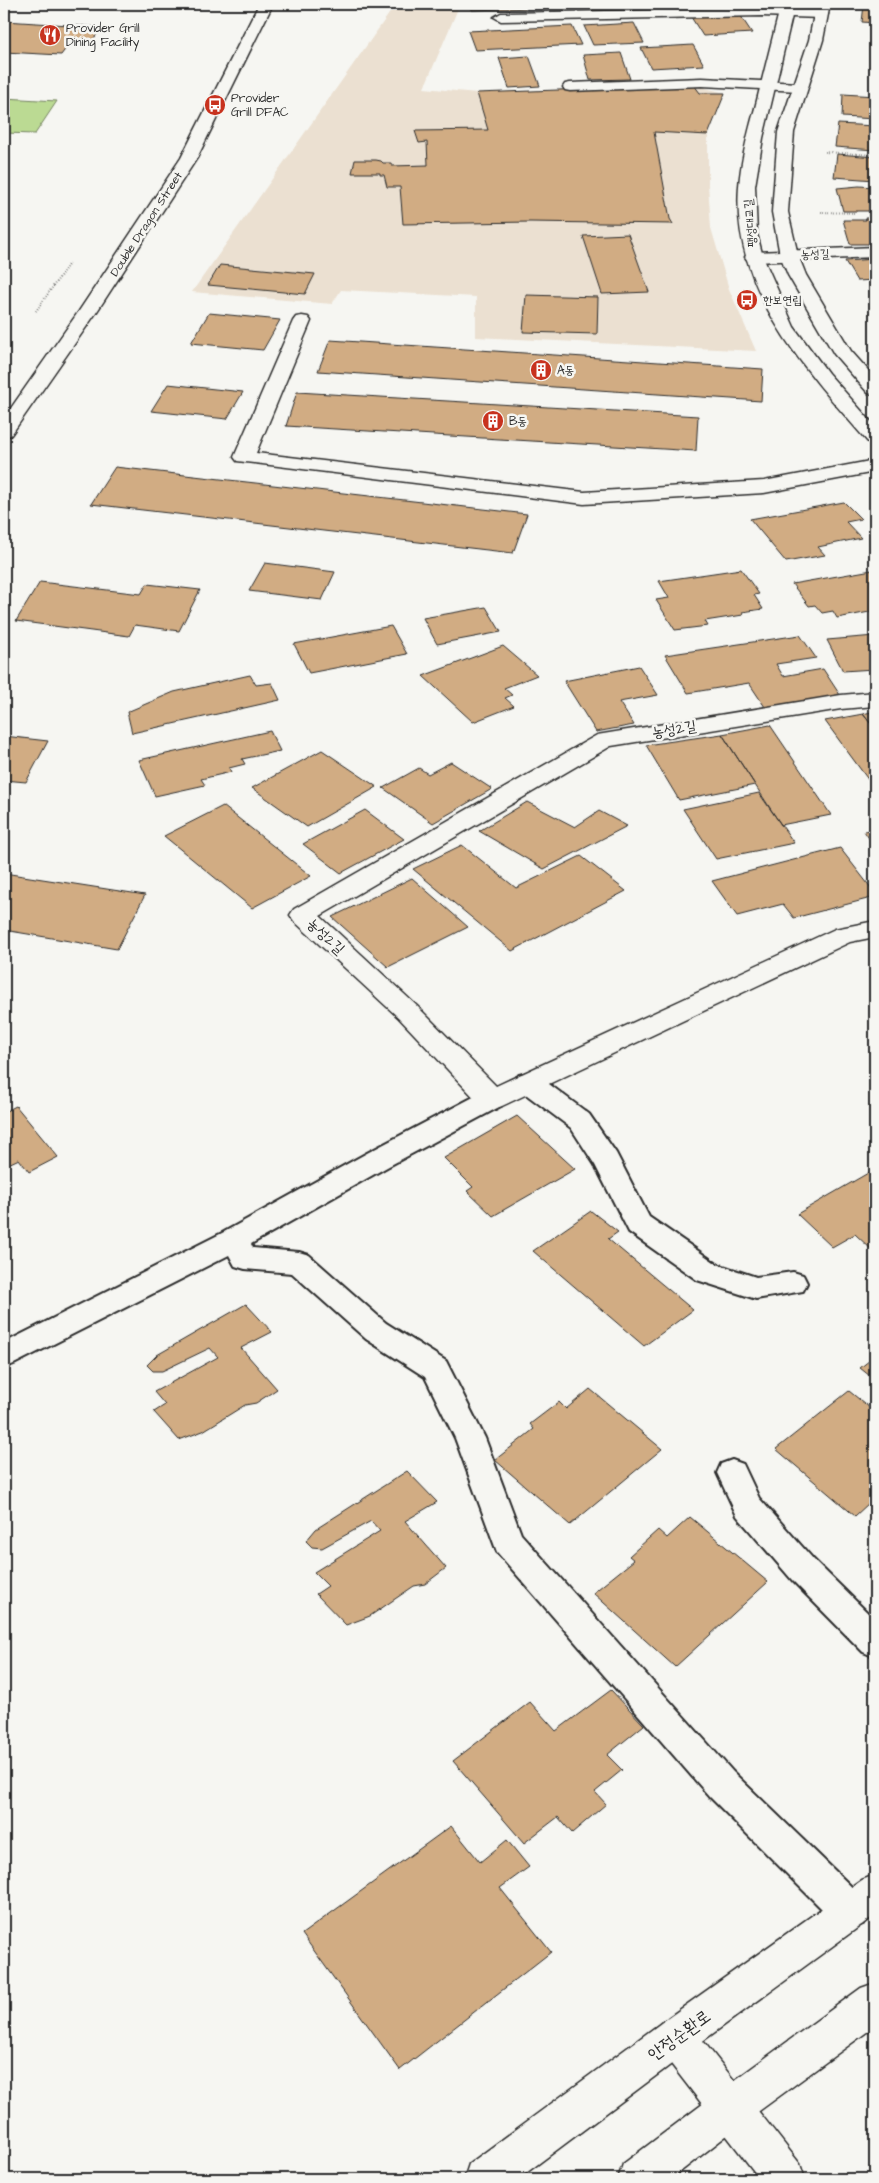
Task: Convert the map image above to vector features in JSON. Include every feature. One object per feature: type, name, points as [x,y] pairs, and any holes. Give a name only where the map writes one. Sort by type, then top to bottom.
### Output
[{"type":"street","name":"Double Dragon Street","points":[[4,431],[87,313],[189,158],[266,4]]},
{"type":"street","points":[[502,17],[788,8],[822,9],[816,40],[799,87],[786,132],[780,212],[789,255],[797,275],[843,354],[875,389]]},
{"type":"street","name":"팽성대교길","points":[[788,8],[755,138],[747,186],[749,234],[754,257],[785,327],[821,377],[875,438]]},
{"type":"street","points":[[570,87],[702,82],[799,87]]},
{"type":"street","name":"농성길","points":[[754,257],[875,252]]},
{"type":"street","points":[[302,321],[244,457],[584,498],[764,487],[875,466]]},
{"type":"street","name":"농성2길","points":[[492,1099],[408,1012],[303,914],[605,740],[841,702],[875,699]]},
{"type":"street","points":[[492,1099],[844,935],[875,929]]},
{"type":"street","name":"안정순환로","points":[[484,2179],[675,2037],[863,1902]]},
{"type":"street","points":[[638,2179],[730,2108],[875,2002]]},
{"type":"street","points":[[675,2037],[785,2179]]},
{"type":"lane","points":[[528,1082],[580,1121],[606,1160],[639,1224],[707,1272],[756,1288],[793,1283]]},
{"type":"lane","points":[[4,1356],[234,1240],[377,1160],[492,1099]]},
{"type":"lane","points":[[234,1240],[245,1258],[299,1263],[376,1331],[436,1369],[470,1438],[508,1542],[721,1784],[863,1902]]},
{"type":"lane","points":[[732,1473],[748,1507],[803,1570],[875,1642]]},
{"type":"path","points":[[822,152],[875,155]]},
{"type":"path","points":[[815,212],[858,213]]},
{"type":"path","points":[[32,318],[70,261]]},
{"type":"shaded area","points":[[396,4],[460,4],[424,88],[477,93],[694,85],[725,93],[708,135],[708,184],[711,228],[729,289],[756,351],[476,337],[476,297],[341,290],[332,304],[192,292]]},
{"type":"green space","points":[[4,98],[57,101],[35,134],[4,133]]},
{"type":"building","points":[[470,4],[562,4],[563,7],[472,10]]},
{"type":"building","points":[[864,5],[875,7],[875,23],[862,22]]},
{"type":"building","points":[[740,15],[752,33],[703,36],[691,17]]},
{"type":"building","name":"Provider Grill Dining Facility","points":[[4,21],[102,27],[90,44],[70,43],[61,55],[4,52]]},
{"type":"building","points":[[634,23],[644,43],[593,45],[584,26]]},
{"type":"building","points":[[572,26],[581,45],[475,50],[468,31]]},
{"type":"building","points":[[693,45],[704,65],[651,68],[641,48]]},
{"type":"building","points":[[621,53],[630,79],[590,80],[583,55]]},
{"type":"building","points":[[529,56],[540,86],[509,88],[499,58]]},
{"type":"building","points":[[694,85],[700,93],[725,93],[708,135],[654,132],[670,219],[673,224],[530,222],[403,224],[400,187],[387,187],[384,175],[380,175],[380,173],[352,173],[355,160],[376,160],[383,163],[391,163],[392,166],[428,165],[427,142],[419,143],[415,131],[488,130],[477,93]]},
{"type":"building","points":[[843,94],[875,96],[875,119],[842,117]]},
{"type":"building","points":[[838,124],[875,126],[875,150],[835,147]]},
{"type":"building","points":[[837,154],[875,157],[875,180],[834,177]]},
{"type":"building","points":[[875,187],[875,211],[843,211],[837,188]]},
{"type":"building","points":[[865,218],[875,218],[875,244],[850,244],[843,220],[866,220]]},
{"type":"building","points":[[628,234],[649,292],[602,294],[583,236]]},
{"type":"building","points":[[875,259],[875,280],[857,281],[845,261]]},
{"type":"building","points":[[220,265],[315,274],[305,294],[208,285]]},
{"type":"building","points":[[526,295],[598,297],[597,334],[523,332]]},
{"type":"building","points":[[209,313],[280,320],[263,350],[191,343]]},
{"type":"building","name":"A동","points":[[330,340],[763,369],[761,401],[318,371]]},
{"type":"building","points":[[168,384],[243,392],[227,419],[151,411]]},
{"type":"building","name":"B동","points":[[297,392],[698,416],[696,451],[286,426]]},
{"type":"building","points":[[115,467],[527,514],[513,553],[91,504]]},
{"type":"building","points":[[844,502],[861,519],[846,522],[861,538],[818,547],[825,555],[786,562],[750,519]]},
{"type":"building","points":[[265,563],[335,572],[322,600],[249,591]]},
{"type":"building","points":[[741,569],[759,594],[754,595],[763,609],[742,612],[743,615],[705,621],[708,626],[675,630],[656,600],[669,598],[659,581]]},
{"type":"building","points":[[872,570],[875,575],[875,611],[837,618],[833,611],[822,613],[815,605],[809,606],[792,584]]},
{"type":"building","points":[[40,582],[141,594],[147,584],[200,590],[179,631],[135,625],[129,636],[16,621]]},
{"type":"building","points":[[486,607],[501,632],[437,644],[423,618]]},
{"type":"building","points":[[391,626],[407,654],[309,673],[294,644]]},
{"type":"building","points":[[800,635],[816,658],[776,664],[783,676],[823,669],[840,695],[765,707],[749,683],[688,693],[665,655]]},
{"type":"building","points":[[875,636],[875,672],[874,669],[843,671],[827,640]]},
{"type":"building","points":[[503,646],[537,675],[504,688],[512,695],[505,698],[514,706],[473,722],[423,676]]},
{"type":"building","points":[[639,666],[658,695],[619,702],[634,725],[596,732],[564,681]]},
{"type":"building","points":[[250,675],[256,685],[272,683],[280,700],[132,733],[127,712],[174,692]]},
{"type":"building","points":[[875,711],[875,729],[863,714]]},
{"type":"building","points":[[863,714],[875,729],[875,789],[825,721]]},
{"type":"building","points":[[770,725],[831,815],[781,825],[722,734]]},
{"type":"building","points":[[270,731],[280,751],[242,759],[245,764],[229,768],[231,772],[201,779],[205,785],[155,796],[139,760]]},
{"type":"building","points":[[722,734],[755,785],[679,800],[646,745]]},
{"type":"building","points":[[4,736],[48,741],[26,782],[4,780]]},
{"type":"building","points":[[322,750],[377,787],[307,827],[252,788]]},
{"type":"building","points":[[451,762],[492,789],[433,823],[383,788],[419,768],[428,774]]},
{"type":"building","points":[[759,793],[794,843],[716,859],[683,809]]},
{"type":"building","points":[[527,802],[575,827],[599,811],[627,826],[544,869],[479,831]]},
{"type":"building","points":[[223,806],[311,876],[252,908],[164,836]]},
{"type":"building","points":[[365,810],[404,839],[341,873],[303,844]]},
{"type":"building","points":[[875,829],[875,847],[864,831]]},
{"type":"building","points":[[462,845],[516,888],[581,856],[626,891],[512,951],[413,869]]},
{"type":"building","points":[[840,848],[875,893],[875,897],[794,918],[783,904],[737,916],[712,881]]},
{"type":"building","points":[[4,873],[145,895],[117,949],[4,930]]},
{"type":"building","points":[[412,878],[468,927],[388,967],[332,917]]},
{"type":"building","points":[[16,1106],[58,1157],[29,1172],[19,1159],[4,1166],[4,1112]]},
{"type":"building","points":[[517,1116],[575,1169],[493,1216],[467,1191],[473,1187],[444,1158]]},
{"type":"building","points":[[875,1169],[875,1248],[872,1250],[855,1234],[832,1247],[797,1214]]},
{"type":"building","points":[[591,1211],[618,1232],[608,1239],[693,1310],[644,1346],[533,1251]]},
{"type":"building","points":[[246,1304],[272,1332],[241,1348],[277,1389],[256,1403],[245,1405],[203,1431],[179,1440],[154,1412],[165,1405],[154,1392],[218,1357],[210,1348],[162,1371],[153,1371],[147,1365],[157,1355]]},
{"type":"building","points":[[875,1356],[875,1380],[860,1368]]},
{"type":"building","points":[[590,1389],[662,1449],[570,1525],[495,1460],[534,1429],[530,1424],[559,1402],[566,1409]]},
{"type":"building","points":[[849,1391],[875,1412],[875,1508],[869,1503],[855,1516],[776,1449]]},
{"type":"building","points":[[407,1471],[437,1502],[405,1521],[446,1568],[425,1584],[414,1586],[370,1616],[346,1625],[316,1594],[328,1586],[314,1572],[380,1531],[371,1521],[322,1548],[312,1547],[306,1541],[316,1529]]},
{"type":"building","points":[[690,1517],[768,1582],[675,1667],[593,1593],[634,1560],[629,1556],[658,1530],[667,1538]]},
{"type":"building","points":[[611,1690],[644,1725],[607,1755],[622,1770],[595,1792],[606,1804],[572,1833],[558,1817],[524,1843],[453,1761],[530,1702],[556,1731]]},
{"type":"building","points":[[451,1826],[480,1862],[507,1840],[529,1867],[500,1888],[551,1952],[400,2070],[302,1934]]},
{"type":"place","name":"Provider Grill Dining Facility","points":[[50,35]]},
{"type":"place","name":"Provider Grill DFAC","points":[[215,105]]},
{"type":"place","name":"한보연립","points":[[747,300]]},
{"type":"place","name":"A동","points":[[541,370]]},
{"type":"place","name":"B동","points":[[493,421]]}]
